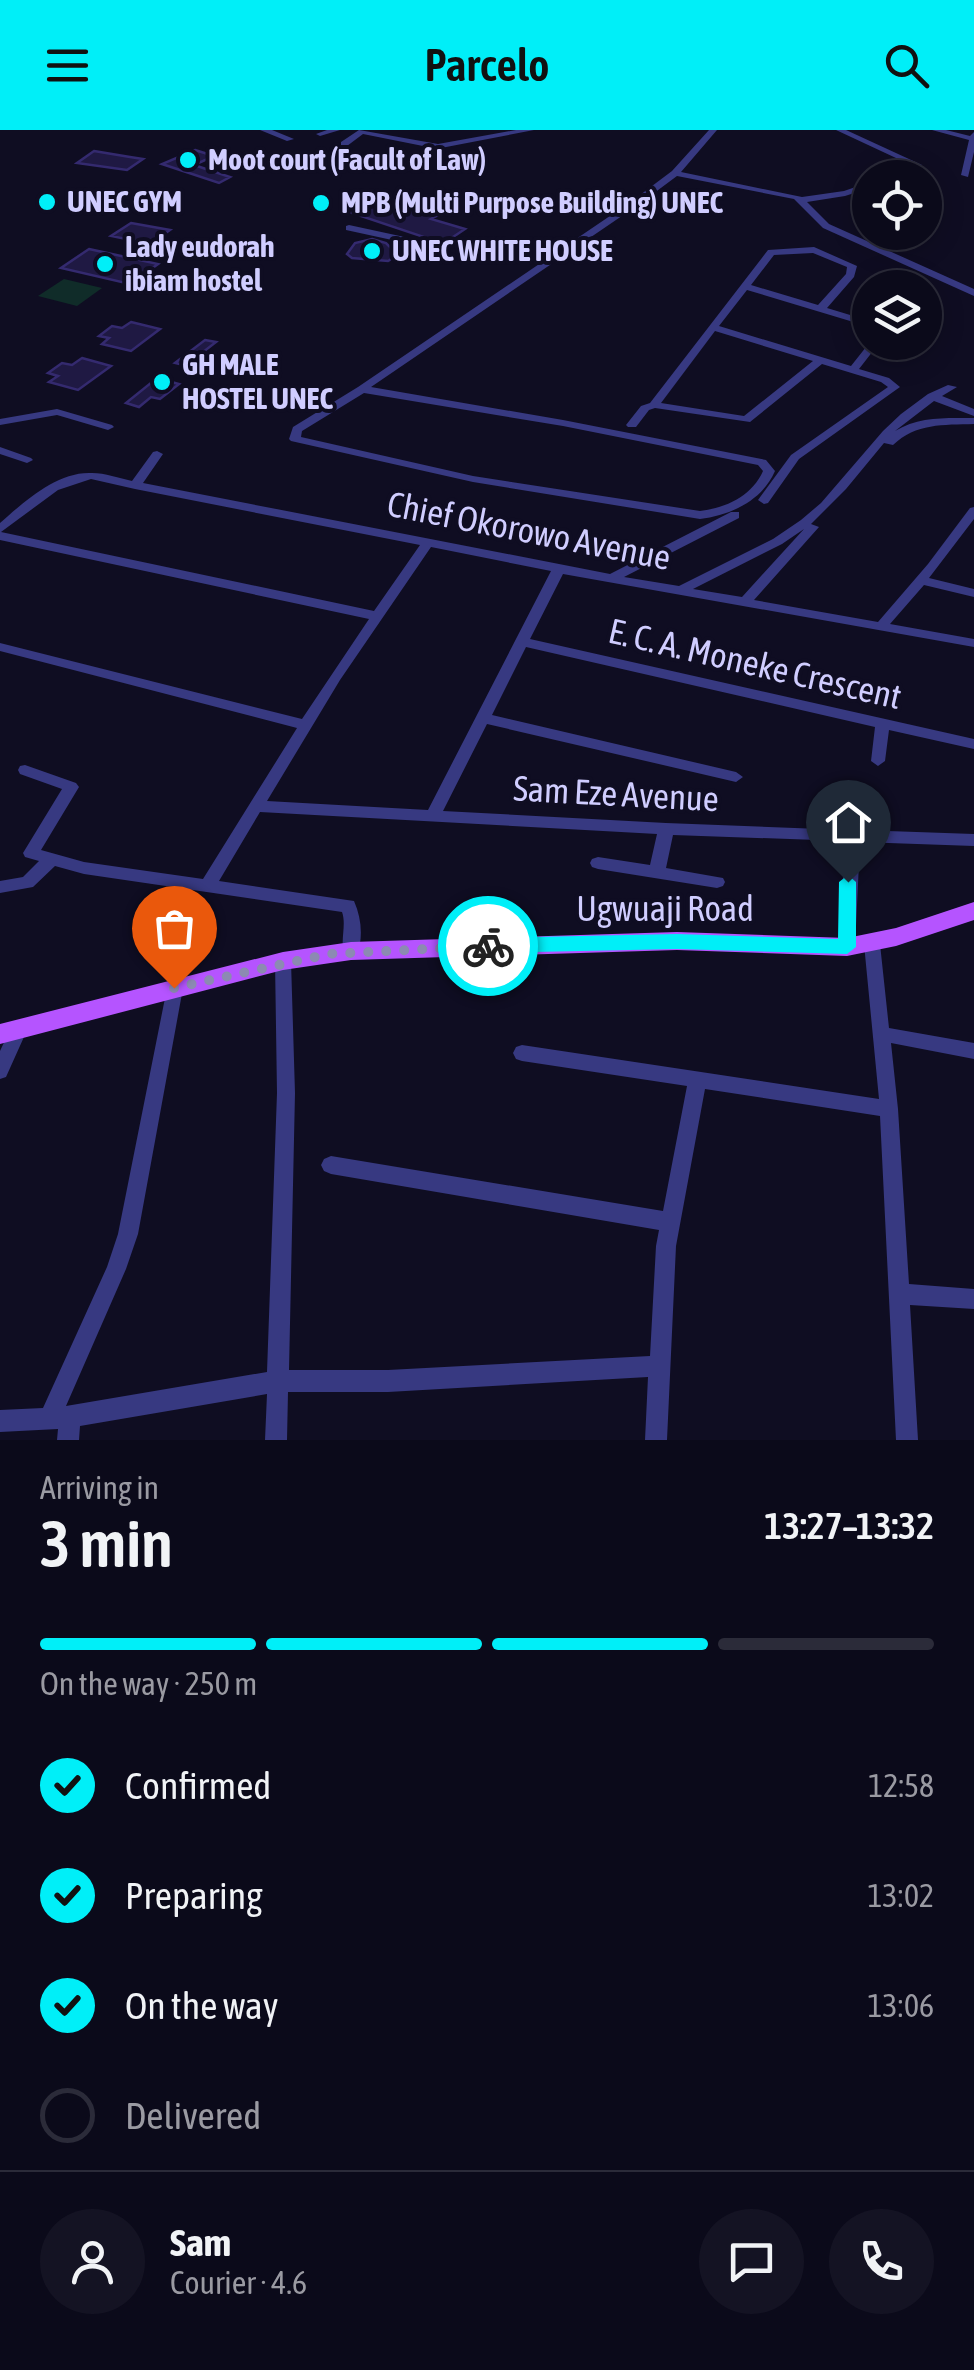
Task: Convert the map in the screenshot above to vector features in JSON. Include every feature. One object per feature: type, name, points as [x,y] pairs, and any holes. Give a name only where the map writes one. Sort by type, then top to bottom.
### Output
[{"type":"main road","name":"Ugwuaji Road","points":[[9,1031],[283,962],[351,951],[677,941],[847,947],[872,944],[974,911]]},
{"type":"street","points":[[264,130],[290,139]]},
{"type":"street","points":[[320,134],[336,130]]},
{"type":"street","points":[[376,130],[389,138]]},
{"type":"street","points":[[344,144],[363,131],[438,146],[530,130]]},
{"type":"street","points":[[362,389],[544,419],[762,462],[769,468],[759,491],[717,513],[700,516],[473,479],[295,439],[297,429],[362,389],[674,173],[712,130]]},
{"type":"street","points":[[840,130],[907,160]]},
{"type":"street","points":[[936,130],[974,137],[965,175]]},
{"type":"street","points":[[403,147],[420,144]]},
{"type":"street","points":[[420,144],[430,159]]},
{"type":"street","points":[[402,171],[430,159],[438,146]]},
{"type":"street","points":[[674,173],[802,200],[852,191]]},
{"type":"street","points":[[802,200],[826,226],[974,293]]},
{"type":"street","points":[[349,228],[420,244],[419,252]]},
{"type":"street","points":[[654,405],[771,252],[820,252],[854,270],[821,308]]},
{"type":"street","points":[[746,286],[852,318]]},
{"type":"street","points":[[614,577],[767,498],[795,457],[894,390],[892,384],[853,370],[715,328]]},
{"type":"street","points":[[632,425],[645,408],[654,405],[746,420],[820,360]]},
{"type":"street","points":[[853,370],[861,360]]},
{"type":"street","points":[[682,590],[806,523],[890,426],[932,396],[952,387]]},
{"type":"street","points":[[932,396],[974,413]]},
{"type":"street","points":[[0,422],[57,412],[108,427]]},
{"type":"street","points":[[745,602],[900,430],[917,423],[974,421]]},
{"type":"street","points":[[0,450],[27,460]]},
{"type":"street","points":[[136,485],[157,454]]},
{"type":"street","name":"Chief Okorowo Avenue","points":[[0,533],[18,513],[73,478],[91,476],[560,570],[974,642]]},
{"type":"street","points":[[883,624],[974,510]]},
{"type":"street","points":[[0,533],[376,616]]},
{"type":"street","points":[[208,885],[376,616],[428,543]]},
{"type":"street","points":[[748,553],[775,567]]},
{"type":"street","points":[[434,814],[560,570]]},
{"type":"street","points":[[921,580],[974,593]]},
{"type":"street","name":"E. C. A. Moneke Crescent","points":[[522,642],[974,744]]},
{"type":"street","points":[[0,647],[306,725]]},
{"type":"street","points":[[483,718],[736,777]]},
{"type":"street","points":[[878,760],[882,725]]},
{"type":"street","points":[[25,770],[71,787],[31,853],[50,862],[348,906],[352,919],[351,951]]},
{"type":"street","name":"Sam Eze Avenue","points":[[255,806],[666,829],[974,840]]},
{"type":"street","points":[[657,872],[666,829]]},
{"type":"street","points":[[847,947],[854,834]]},
{"type":"street","points":[[0,887],[26,883],[50,862]]},
{"type":"street","points":[[598,864],[717,882]]},
{"type":"street","points":[[872,944],[889,1109],[907,1440]]},
{"type":"street","points":[[276,1440],[286,1093],[283,962]]},
{"type":"street","points":[[63,1425],[128,1234],[174,988]]},
{"type":"street","points":[[0,1071],[9,1031]]},
{"type":"street","points":[[883,1034],[974,1051]]},
{"type":"street","points":[[522,1053],[889,1109]]},
{"type":"street","points":[[656,1440],[669,1222],[698,1082]]},
{"type":"street","points":[[330,1165],[669,1222]]},
{"type":"street","points":[[898,1294],[974,1299]]},
{"type":"street","points":[[0,1421],[63,1425],[277,1382],[388,1382],[658,1366]]},
{"type":"green space","points":[[64,279],[102,288],[77,306],[38,296]]},
{"type":"building","points":[[195,150],[214,156],[194,165],[230,177],[219,183],[162,164]]},
{"type":"building","points":[[94,151],[143,159],[127,170],[77,163]]},
{"type":"building","points":[[364,201],[394,210],[404,203],[442,213],[431,219],[465,229],[444,243],[433,245],[424,237],[346,211]]},
{"type":"building","points":[[131,223],[170,230],[150,244],[111,236]]},
{"type":"building","name":"UNEC WHITE HOUSE","points":[[372,239],[386,243],[398,255],[388,261],[352,258],[347,254],[355,243]]},
{"type":"building","points":[[89,249],[158,264],[130,284],[61,268]]},
{"type":"building","points":[[131,322],[160,329],[131,351],[102,344],[109,338],[99,336],[112,326],[122,328]]},
{"type":"building","points":[[205,340],[216,342],[203,352],[212,354],[195,368],[175,363]]},
{"type":"building","points":[[82,358],[111,366],[78,390],[49,382],[58,376],[48,373],[62,363],[72,365]]},
{"type":"building","points":[[157,378],[179,384],[160,399],[151,397],[139,407],[126,403]]},
{"type":"way so far","points":[[174,988],[329,954],[488,946]]},
{"type":"place","name":"Moot court (Facult of Law)","points":[[188,160]]},
{"type":"place","name":"UNEC GYM","points":[[47,202]]},
{"type":"place","name":"MPB (Multi Purpose Building) UNEC","points":[[321,203]]},
{"type":"place","name":"UNEC WHITE HOUSE","points":[[372,251]]},
{"type":"place","name":"Lady eudorah ibiam hostel","points":[[105,264]]},
{"type":"place","name":"GH MALE HOSTEL UNEC","points":[[162,382]]},
{"type":"route","points":[[488,946],[677,941],[847,947],[848,882]]}]
